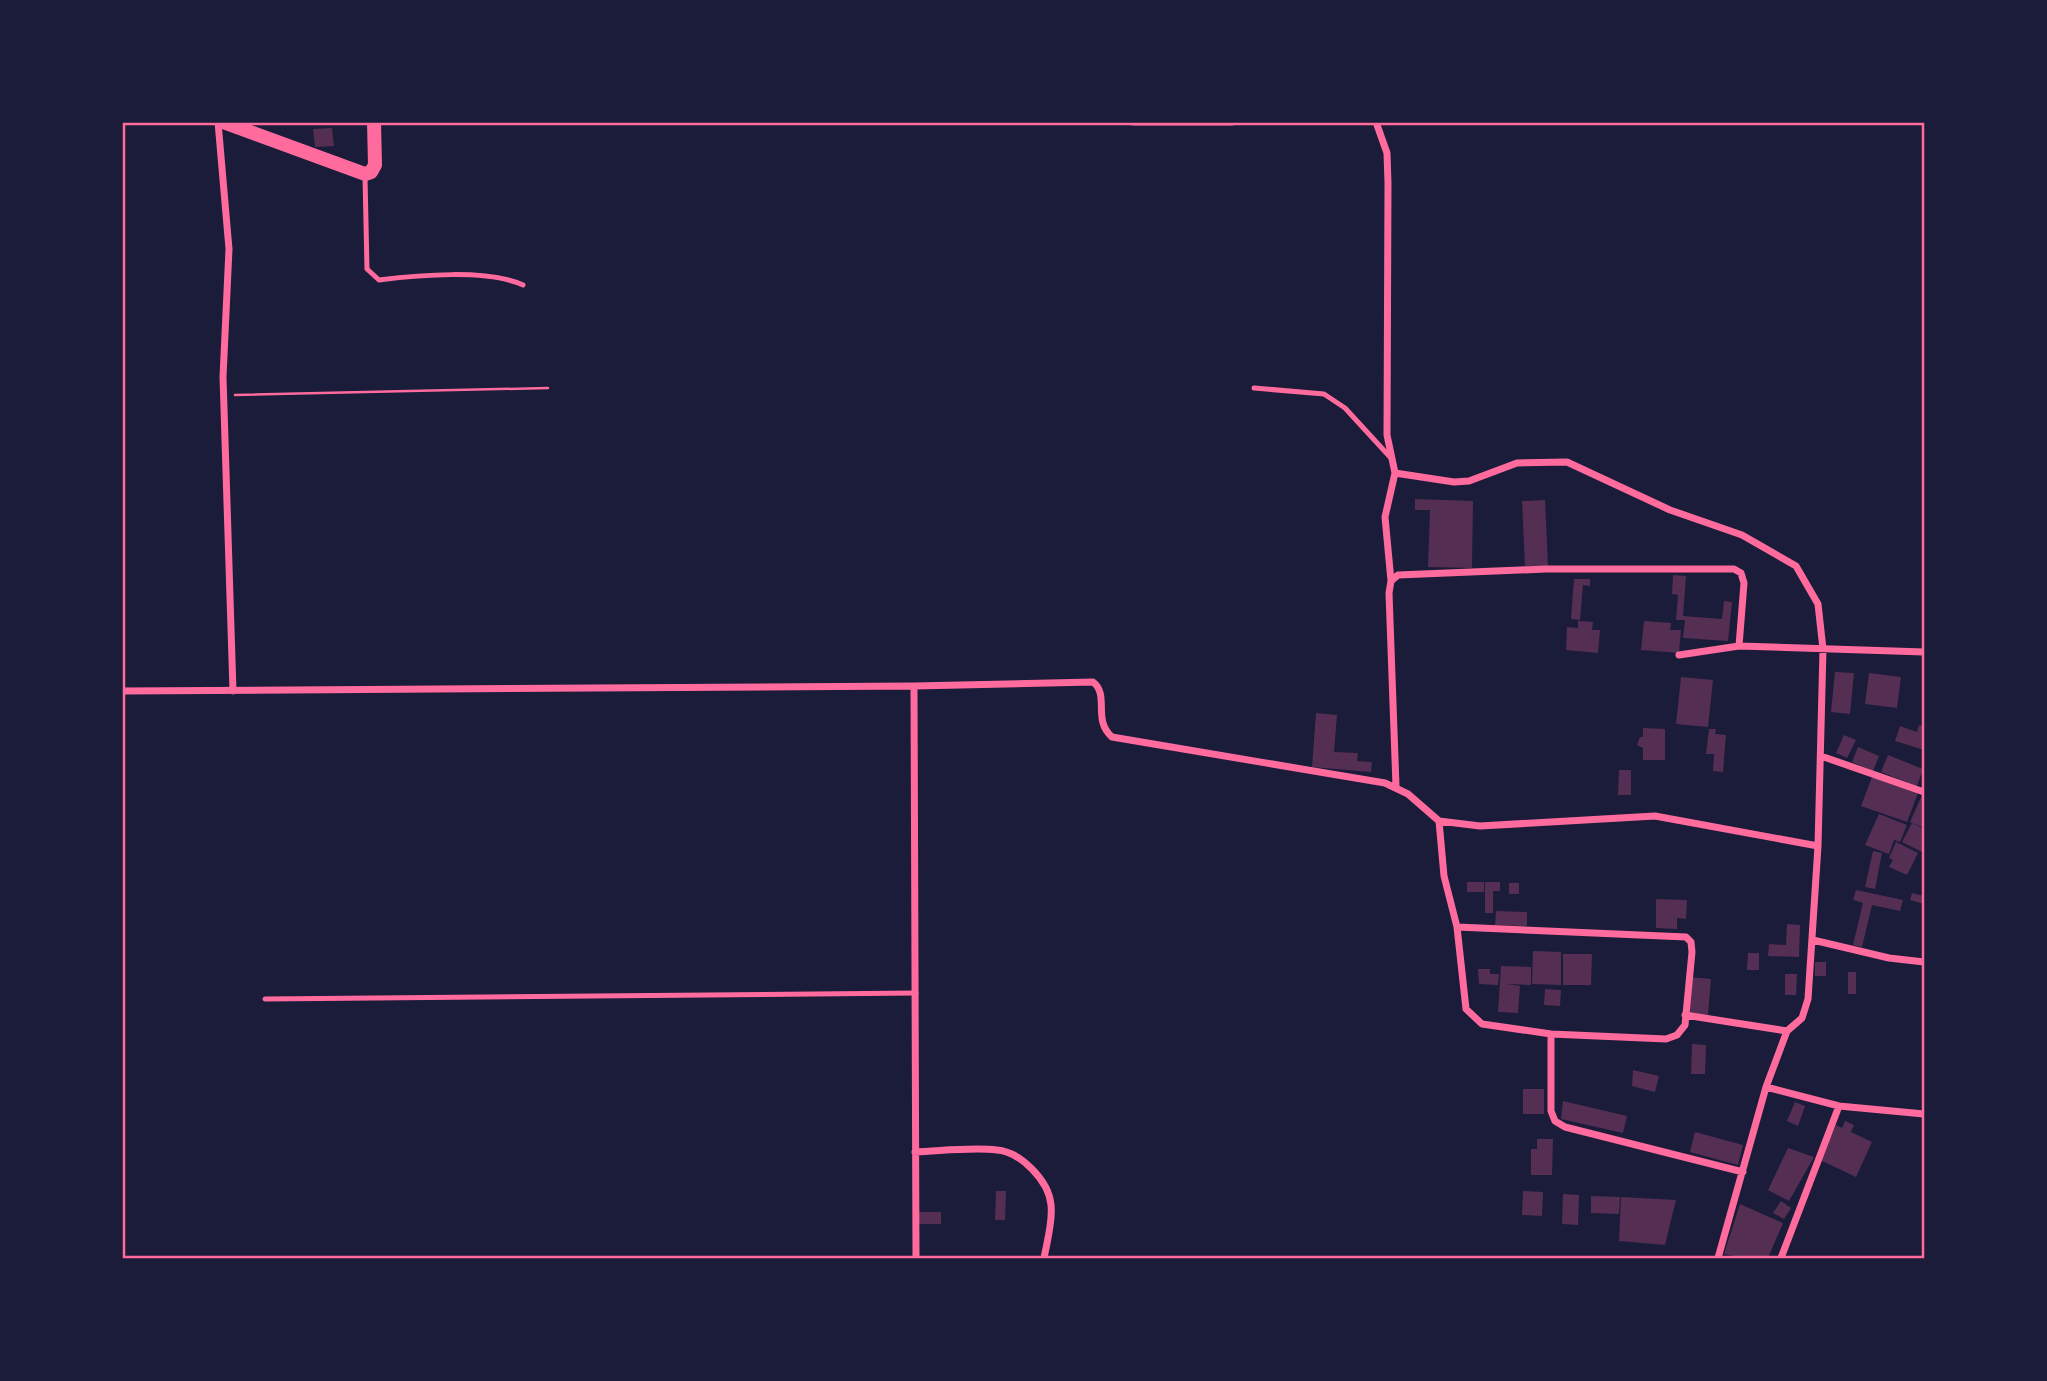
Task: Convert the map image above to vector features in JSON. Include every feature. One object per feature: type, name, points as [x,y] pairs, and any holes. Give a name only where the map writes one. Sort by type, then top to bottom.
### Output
[{"type":"main road","points":[[220,122],[365,174],[375,165],[374,122]]},
{"type":"street","points":[[220,122],[229,248],[224,395],[233,691]]},
{"type":"street","points":[[1133,122],[1232,122]]},
{"type":"street","points":[[1376,122],[1385,144],[1388,173],[1387,435],[1395,473],[1385,517],[1391,582],[1389,659],[1396,786]]},
{"type":"street","points":[[1395,473],[1454,482],[1469,481],[1517,463],[1567,462],[1670,510],[1742,535],[1796,566],[1818,604],[1823,649],[1821,756],[1808,999],[1802,1018],[1787,1031],[1766,1087],[1718,1258]]},
{"type":"street","points":[[1391,582],[1406,572],[1734,569],[1741,573],[1744,583],[1740,646]]},
{"type":"street","points":[[1679,655],[1740,646],[1924,652]]},
{"type":"street","points":[[122,691],[914,686],[1093,682],[1100,693],[1101,725],[1112,737],[1396,786],[1439,821],[1480,826],[1655,816],[1818,846]]},
{"type":"street","points":[[914,686],[916,1258]]},
{"type":"street","points":[[1821,756],[1924,792]]},
{"type":"street","points":[[1439,821],[1447,895],[1457,927],[1466,1009],[1473,1018],[1482,1024],[1551,1034],[1666,1039],[1677,1035],[1685,1025],[1692,952],[1691,942],[1686,937],[1457,927]]},
{"type":"street","points":[[1813,940],[1889,958],[1924,962]]},
{"type":"street","points":[[1685,1015],[1787,1031]]},
{"type":"street","points":[[1551,1034],[1551,1111],[1555,1121],[1565,1127],[1743,1172]]},
{"type":"street","points":[[1766,1087],[1839,1106],[1924,1114]]},
{"type":"street","points":[[1781,1258],[1839,1106]]},
{"type":"street","points":[[915,1152],[996,1149],[1012,1154],[1035,1172],[1048,1192],[1052,1206],[1044,1258]]},
{"type":"lane","points":[[365,174],[366,269],[379,280],[464,276],[503,278],[523,285]]},
{"type":"lane","points":[[1254,388],[1324,394],[1345,408],[1390,457]]},
{"type":"lane","points":[[265,999],[916,993]]},
{"type":"path","points":[[224,395],[548,388]]},
{"type":"building","points":[[332,128],[334,146],[315,147],[313,129]]},
{"type":"building","points":[[1415,499],[1473,501],[1472,568],[1428,567],[1430,510],[1415,510]]},
{"type":"building","points":[[1545,500],[1548,566],[1525,567],[1522,501]]},
{"type":"building","points":[[1673,575],[1686,576],[1683,616],[1722,619],[1724,601],[1732,602],[1728,641],[1683,638],[1685,620],[1676,620],[1678,595],[1672,594]]},
{"type":"building","points":[[1574,579],[1590,579],[1590,586],[1583,585],[1580,620],[1571,619]]},
{"type":"building","points":[[1578,621],[1593,622],[1592,630],[1600,630],[1598,653],[1566,650],[1567,627],[1578,628]]},
{"type":"building","points":[[1644,621],[1671,623],[1670,630],[1681,630],[1679,653],[1641,650]]},
{"type":"building","points":[[1835,672],[1854,673],[1850,714],[1831,712]]},
{"type":"building","points":[[1869,673],[1901,677],[1897,708],[1865,704]]},
{"type":"building","points":[[1681,677],[1713,680],[1708,727],[1676,724]]},
{"type":"building","points":[[1316,713],[1337,715],[1334,752],[1358,753],[1357,761],[1372,762],[1371,772],[1312,767]]},
{"type":"building","points":[[1919,725],[1924,726],[1924,750],[1895,741],[1900,726],[1917,732]]},
{"type":"building","points":[[1643,728],[1665,729],[1665,760],[1643,760],[1643,748],[1637,745],[1640,737],[1643,737]]},
{"type":"building","points":[[1709,729],[1716,729],[1715,734],[1726,735],[1723,772],[1713,771],[1714,754],[1706,754]]},
{"type":"building","points":[[1844,735],[1856,740],[1847,758],[1836,753]]},
{"type":"building","points":[[1858,747],[1879,756],[1873,771],[1852,762]]},
{"type":"building","points":[[1888,755],[1923,769],[1917,786],[1881,772]]},
{"type":"building","points":[[1619,770],[1631,770],[1631,795],[1618,795]]},
{"type":"building","points":[[1872,777],[1918,793],[1907,822],[1861,806]]},
{"type":"building","points":[[1922,795],[1924,796],[1924,828],[1910,822]]},
{"type":"building","points":[[1879,814],[1907,825],[1900,842],[1894,840],[1889,854],[1865,845]]},
{"type":"building","points":[[1912,823],[1924,829],[1924,853],[1902,842]]},
{"type":"building","points":[[1896,842],[1918,853],[1907,875],[1889,867],[1893,860],[1889,858]]},
{"type":"building","points":[[1873,851],[1882,853],[1875,889],[1865,887]]},
{"type":"building","points":[[1467,882],[1484,882],[1484,892],[1467,892]]},
{"type":"building","points":[[1485,882],[1500,882],[1500,891],[1493,891],[1493,913],[1485,913]]},
{"type":"building","points":[[1509,883],[1519,883],[1519,894],[1509,894]]},
{"type":"building","points":[[1856,890],[1903,900],[1900,911],[1872,905],[1862,947],[1853,945],[1863,903],[1853,900]]},
{"type":"building","points":[[1912,893],[1924,896],[1924,904],[1910,900]]},
{"type":"building","points":[[1656,899],[1687,900],[1686,919],[1677,918],[1677,929],[1656,928]]},
{"type":"building","points":[[1496,911],[1527,912],[1527,926],[1495,925]]},
{"type":"building","points":[[1787,924],[1800,925],[1799,957],[1768,956],[1769,944],[1786,945]]},
{"type":"building","points":[[1533,951],[1561,952],[1561,985],[1532,984]]},
{"type":"building","points":[[1748,953],[1759,953],[1759,970],[1747,970]]},
{"type":"building","points":[[1563,954],[1592,954],[1591,985],[1563,985]]},
{"type":"building","points":[[1815,962],[1826,962],[1826,976],[1815,976]]},
{"type":"building","points":[[1501,966],[1531,967],[1531,985],[1507,984],[1520,986],[1518,1013],[1498,1012]]},
{"type":"building","points":[[1478,969],[1490,969],[1490,974],[1499,974],[1498,985],[1479,984]]},
{"type":"building","points":[[1848,972],[1856,972],[1856,994],[1848,994]]},
{"type":"building","points":[[1785,974],[1797,974],[1796,995],[1785,995]]},
{"type":"building","points":[[1690,977],[1711,979],[1708,1015],[1687,1013]]},
{"type":"building","points":[[1545,989],[1561,990],[1560,1006],[1544,1005]]},
{"type":"building","points":[[1692,1044],[1706,1045],[1705,1074],[1691,1074]]},
{"type":"building","points":[[1633,1070],[1659,1076],[1655,1092],[1632,1086]]},
{"type":"building","points":[[1523,1089],[1544,1089],[1544,1114],[1523,1114]]},
{"type":"building","points":[[1563,1101],[1627,1116],[1623,1133],[1561,1119]]},
{"type":"building","points":[[1795,1102],[1805,1106],[1798,1126],[1787,1121]]},
{"type":"building","points":[[1845,1121],[1854,1125],[1851,1132],[1872,1142],[1856,1177],[1820,1160],[1836,1125],[1842,1128]]},
{"type":"building","points":[[1695,1132],[1743,1145],[1738,1165],[1690,1152]]},
{"type":"building","points":[[1537,1139],[1553,1139],[1552,1175],[1531,1175],[1531,1149],[1537,1149]]},
{"type":"building","points":[[1788,1148],[1814,1157],[1789,1201],[1768,1190]]},
{"type":"building","points":[[996,1191],[1006,1191],[1005,1220],[995,1220]]},
{"type":"building","points":[[1523,1191],[1543,1192],[1542,1216],[1522,1215]]},
{"type":"building","points":[[1563,1194],[1579,1195],[1578,1225],[1562,1224]]},
{"type":"building","points":[[1591,1196],[1620,1197],[1619,1214],[1591,1213]]},
{"type":"building","points":[[1621,1197],[1676,1200],[1665,1245],[1619,1241]]},
{"type":"building","points":[[1781,1201],[1791,1208],[1784,1219],[1773,1213]]},
{"type":"building","points":[[1740,1204],[1783,1223],[1768,1258],[1724,1254]]},
{"type":"building","points":[[917,1212],[941,1212],[941,1224],[917,1224]]}]
